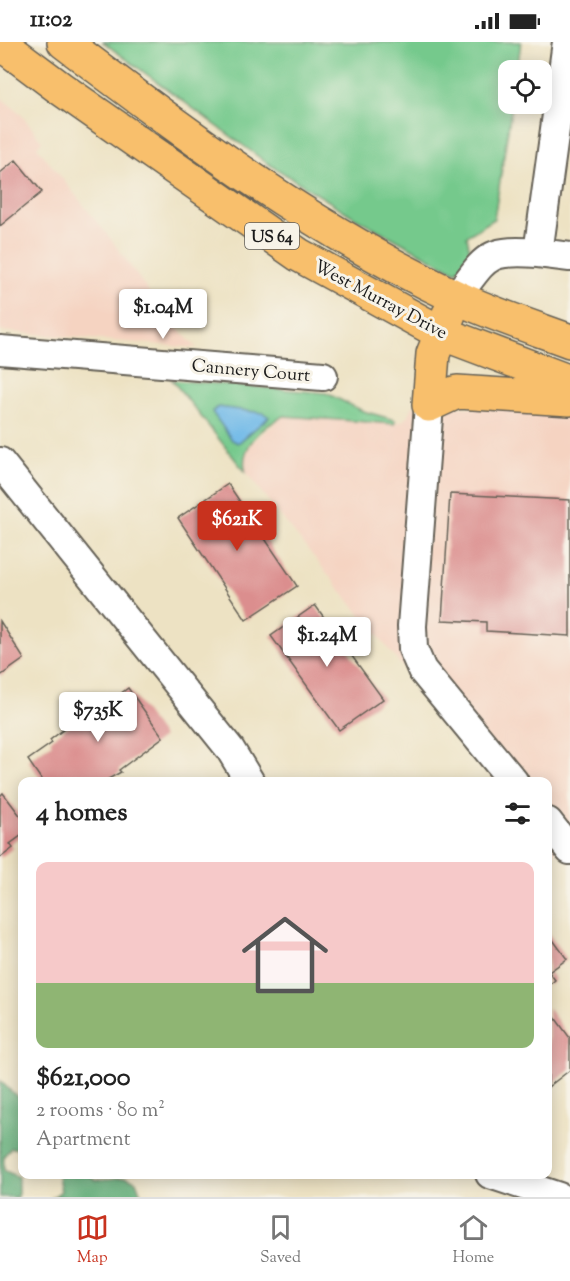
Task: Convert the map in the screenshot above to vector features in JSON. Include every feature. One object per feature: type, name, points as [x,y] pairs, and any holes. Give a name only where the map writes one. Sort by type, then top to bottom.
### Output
[{"type":"highway","name":"West Murray Drive","points":[[64,42],[268,190],[370,252],[456,297],[570,341]]},
{"type":"highway","name":"West Murray Drive","points":[[0,43],[60,88],[299,255],[441,333],[570,382]]},
{"type":"highway","points":[[456,297],[433,354],[429,405],[457,392],[570,399]]},
{"type":"street","points":[[538,253],[567,42]]},
{"type":"street","points":[[456,297],[486,259],[506,251],[570,257]]},
{"type":"street","name":"Cannery Court","points":[[0,350],[323,376]]},
{"type":"street","points":[[429,405],[412,626],[413,649],[422,670],[510,777]]},
{"type":"street","points":[[0,462],[230,749],[247,777]]},
{"type":"street","points":[[552,827],[570,850]]},
{"type":"street","points":[[505,1179],[559,1197]]},
{"type":"shaded area","points":[[0,97],[20,113],[42,141],[37,147],[113,242],[170,321],[197,348],[0,331]]},
{"type":"shaded area","points":[[412,406],[445,412],[451,407],[570,410],[570,863],[558,849],[552,853],[552,777],[492,777],[246,473],[244,459],[248,446],[284,416],[395,424],[406,419]]},
{"type":"green space","points":[[103,42],[521,42],[518,60],[498,60],[498,114],[510,114],[494,219],[467,236],[471,257],[456,272],[354,217],[267,163]]},
{"type":"green space","points":[[172,380],[326,393],[363,411],[395,420],[395,424],[284,416],[260,432],[249,446],[244,464],[246,473]]},
{"type":"green space","points":[[0,1081],[18,1097],[18,1149],[11,1148],[4,1156],[4,1170],[18,1177],[18,1197],[0,1197]]},
{"type":"green space","points":[[58,1179],[132,1179],[136,1181],[142,1197],[53,1197],[61,1191]]},
{"type":"water","points":[[218,407],[263,413],[269,417],[238,443],[232,440],[212,412]]},
{"type":"building","points":[[16,160],[42,192],[0,226],[0,173]]},
{"type":"building","points":[[228,484],[297,586],[246,620],[178,518]]},
{"type":"building","points":[[450,494],[570,500],[570,636],[486,631],[486,622],[442,620]]},
{"type":"building","points":[[315,605],[383,699],[339,730],[271,636]]},
{"type":"building","points":[[0,621],[24,659],[0,676]]},
{"type":"building","points":[[128,688],[163,737],[112,777],[40,777],[28,760],[52,743],[50,740],[76,720],[77,722],[103,703],[104,706]]},
{"type":"building","points":[[3,793],[18,813],[18,838],[10,844],[13,848],[0,858],[0,796]]},
{"type":"building","points":[[552,938],[567,959],[552,970]]},
{"type":"building","points":[[552,1013],[570,1038],[570,1070],[552,1084]]}]
